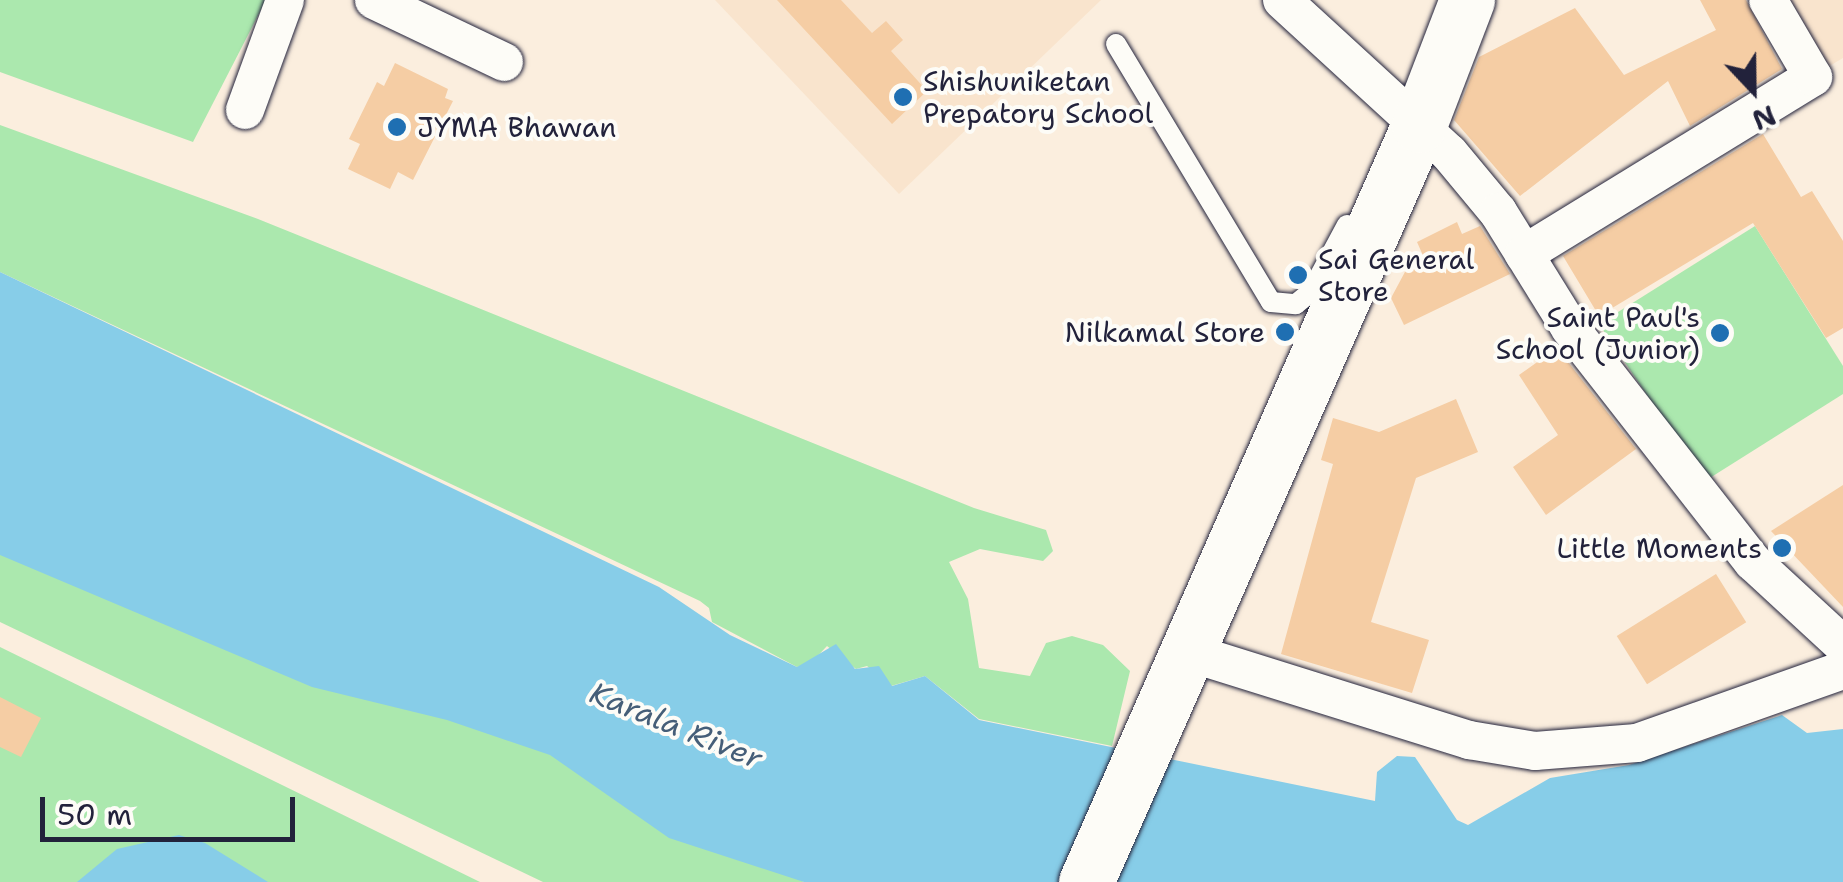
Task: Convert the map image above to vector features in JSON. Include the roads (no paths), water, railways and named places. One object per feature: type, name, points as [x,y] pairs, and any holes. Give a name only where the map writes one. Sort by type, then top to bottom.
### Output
[{"type":"street","points":[[245,110],[285,0]]},
{"type":"street","points":[[374,0],[504,62]]},
{"type":"street","points":[[1282,0],[1419,125],[1498,212],[1570,328],[1752,562],[1843,645]]},
{"type":"street","points":[[1086,882],[1190,669],[1201,578],[1419,125],[1467,0]]},
{"type":"street","points":[[1524,254],[1813,77],[1768,0]]},
{"type":"street","points":[[1190,669],[1469,740],[1535,751],[1636,743],[1843,670]]},
{"type":"lane","points":[[1116,44],[1261,289],[1284,307],[1311,292],[1394,138],[1419,125]]},
{"type":"water","name":"Karala River","points":[[0,272],[659,587],[730,635],[797,667],[836,644],[855,669],[879,666],[892,686],[925,676],[979,720],[1375,801],[1377,772],[1397,756],[1415,757],[1457,820],[1468,825],[1550,778],[1629,765],[1782,715],[1807,733],[1843,729],[1843,882],[804,882],[669,838],[550,755],[447,720],[312,687],[0,555]]},
{"type":"water","points":[[179,835],[205,843],[268,882],[77,882],[117,849]]},
{"type":"place","name":"Shishuniketan Prepatory School","points":[[903,97]]},
{"type":"place","name":"JYMA Bhawan","points":[[397,127]]},
{"type":"place","name":"Sai General Store","points":[[1298,275]]},
{"type":"place","name":"Nilkamal Store","points":[[1285,332]]},
{"type":"place","name":"Saint Paul's School (Junior)","points":[[1720,333]]},
{"type":"place","name":"Little Moments","points":[[1782,548]]}]
